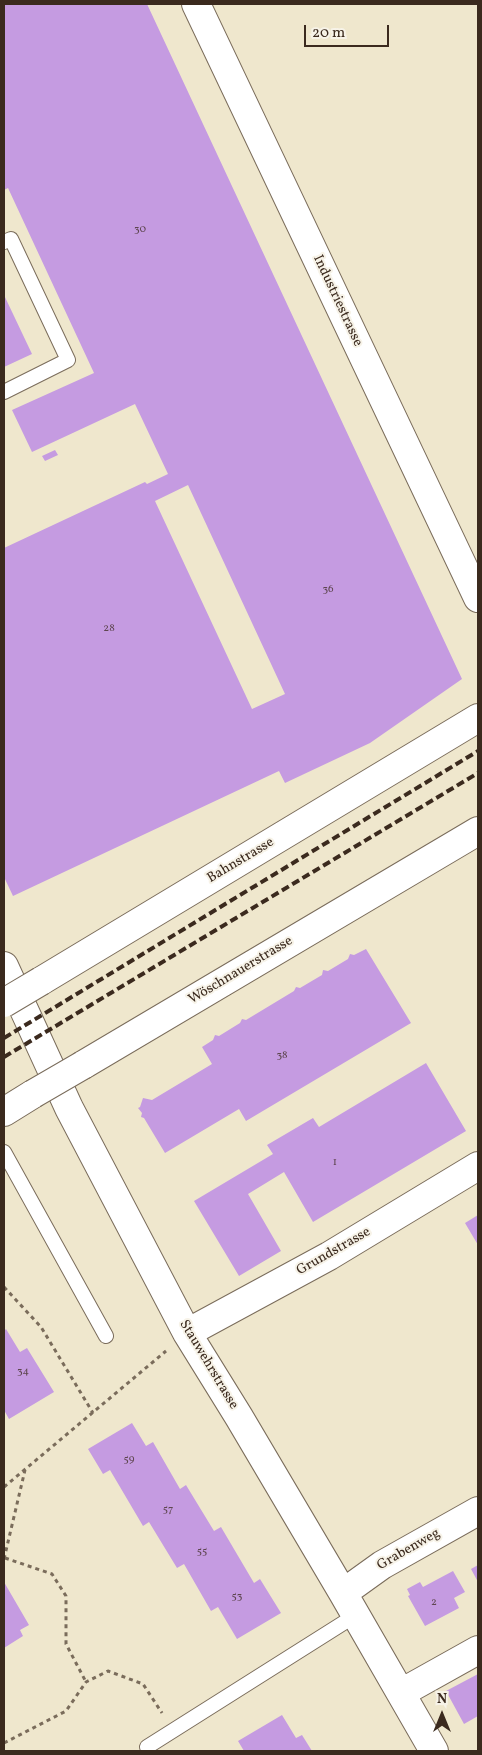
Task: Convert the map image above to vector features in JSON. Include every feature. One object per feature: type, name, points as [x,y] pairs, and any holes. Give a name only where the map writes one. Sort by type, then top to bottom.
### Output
[{"type":"street","name":"Industriestrasse","points":[[196,4],[478,598]]},
{"type":"street","name":"Bahnstrasse","points":[[4,1003],[478,718]]},
{"type":"street","name":"Wöschnauerstrasse","points":[[4,1112],[478,831]]},
{"type":"street","name":"Stauwehrstrasse","points":[[4,966],[69,1108],[187,1333],[350,1604],[434,1751]]},
{"type":"street","name":"Grundstrasse","points":[[187,1333],[329,1256],[478,1166]]},
{"type":"street","name":"Grabenweg","points":[[350,1604],[382,1565],[478,1512]]},
{"type":"street","points":[[401,1693],[478,1650]]},
{"type":"lane","points":[[4,242],[11,239],[68,360],[4,392]]},
{"type":"lane","points":[[4,1152],[106,1336]]},
{"type":"lane","points":[[147,1747],[174,1730],[350,1604]]},
{"type":"path","points":[[4,1287],[41,1327],[93,1413]]},
{"type":"path","points":[[4,1487],[187,1333]]},
{"type":"path","points":[[25,1469],[4,1559],[52,1574],[66,1596],[66,1644],[86,1682]]},
{"type":"path","points":[[4,1743],[66,1712],[86,1682],[108,1671],[143,1684],[174,1730]]},
{"type":"building","points":[[4,4],[147,4],[462,679],[370,743],[285,783],[279,771],[13,896],[4,877],[4,548],[145,482],[147,484],[168,474],[135,404],[32,452],[12,410],[94,373],[8,188],[4,190]],"holes":[[[188,485],[285,694],[252,709],[155,501]]]},
{"type":"building","points":[[4,295],[32,354],[4,367]]},
{"type":"building","points":[[55,450],[58,455],[45,461],[42,456]]},
{"type":"building","points":[[366,949],[411,1023],[246,1121],[239,1109],[165,1153],[144,1118],[141,1117],[142,1113],[138,1108],[143,1098],[152,1100],[212,1064],[202,1047],[213,1040],[215,1035],[219,1036],[240,1023],[242,1019],[246,1020],[294,991],[296,987],[300,988],[322,975],[323,970],[328,971],[348,959],[350,954],[354,955]]},
{"type":"building","points":[[426,1063],[466,1131],[313,1222],[284,1172],[248,1194],[281,1251],[239,1276],[194,1201],[273,1154],[267,1145],[313,1118],[319,1127]]},
{"type":"building","points":[[478,1215],[478,1245],[465,1223]]},
{"type":"building","points":[[6,1329],[20,1352],[27,1348],[54,1392],[9,1419],[4,1410],[4,1331]]},
{"type":"building","points":[[132,1423],[146,1446],[153,1442],[180,1489],[186,1485],[214,1531],[221,1527],[254,1583],[260,1579],[281,1613],[237,1639],[218,1607],[211,1611],[184,1564],[177,1568],[149,1522],[143,1526],[110,1470],[103,1474],[88,1449]]},
{"type":"building","points":[[478,1565],[478,1582],[471,1569]]},
{"type":"building","points":[[453,1571],[465,1592],[454,1598],[459,1608],[425,1626],[408,1596],[410,1595],[407,1589],[420,1582],[423,1587]]},
{"type":"building","points":[[4,1582],[29,1625],[20,1630],[23,1636],[4,1648]]},
{"type":"building","points":[[478,1674],[478,1716],[464,1724],[446,1691]]},
{"type":"building","points":[[282,1715],[296,1738],[302,1735],[312,1751],[244,1751],[238,1741]]},
{"type":"railway","points":[[4,1038],[478,751]]},
{"type":"railway","points":[[4,1057],[478,773]]}]
